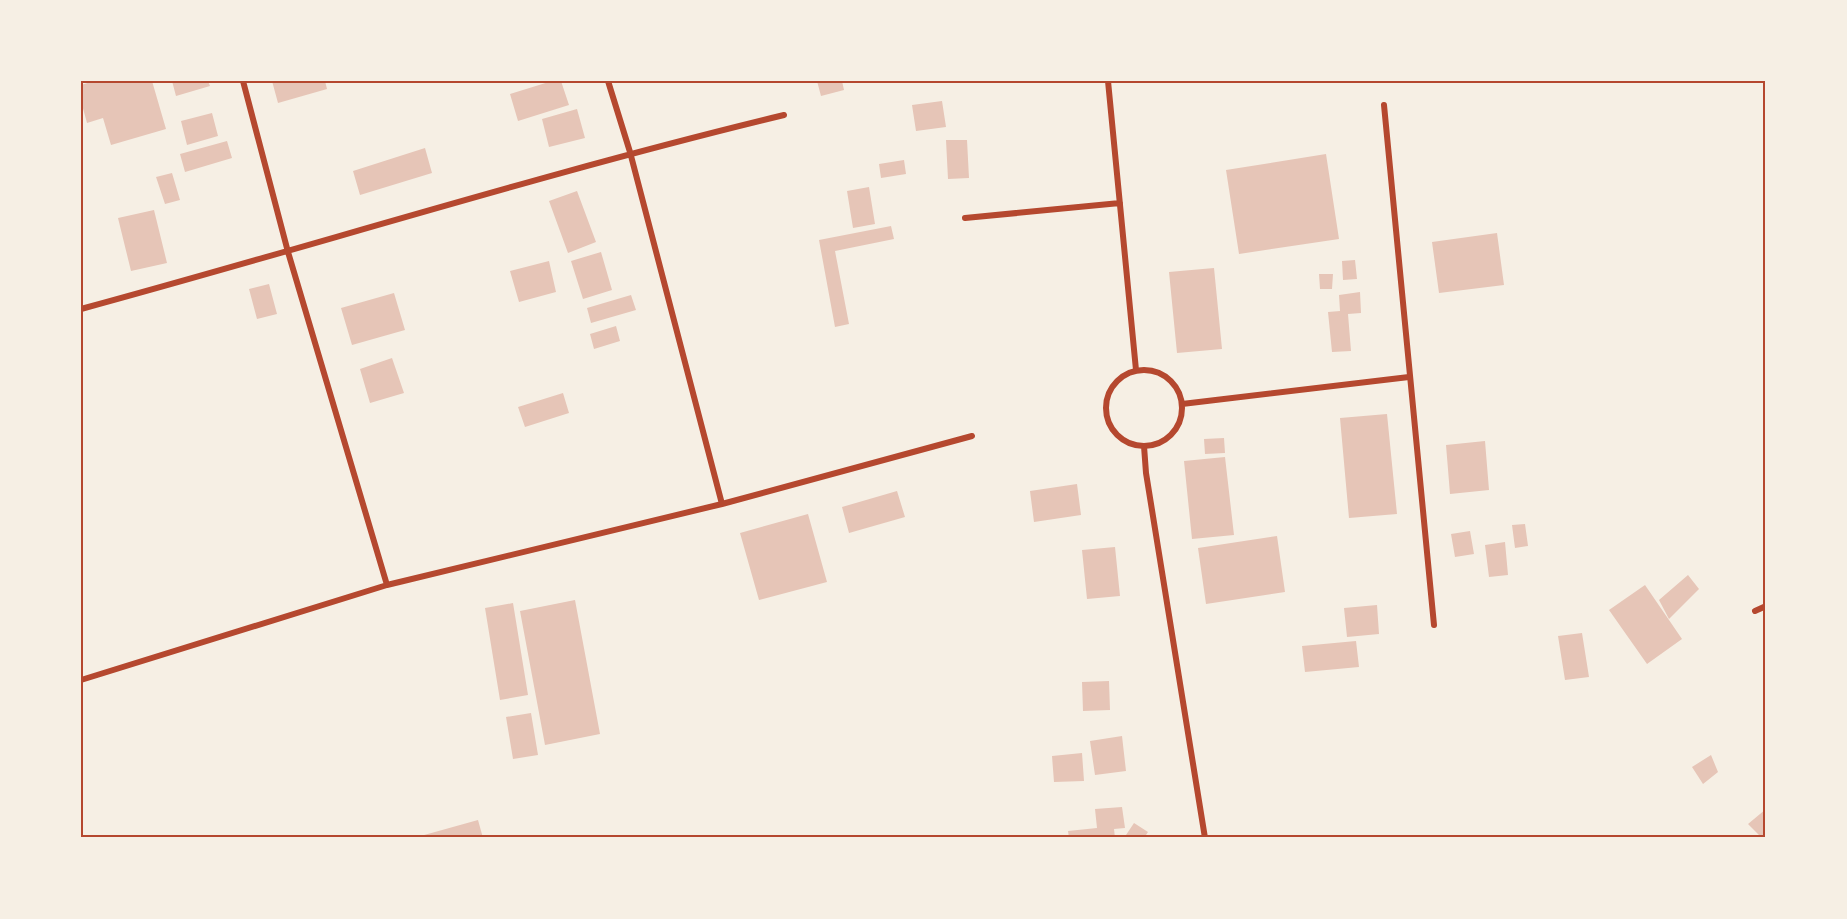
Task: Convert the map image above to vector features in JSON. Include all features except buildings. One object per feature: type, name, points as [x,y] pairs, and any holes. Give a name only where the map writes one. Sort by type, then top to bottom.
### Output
[{"type":"street","points":[[243,81],[288,252],[387,585]]},
{"type":"street","points":[[608,81],[630,152],[722,504]]},
{"type":"street","points":[[1108,81],[1136,370]]},
{"type":"street","points":[[1384,105],[1434,625]]},
{"type":"street","points":[[81,309],[288,252],[630,152],[784,115]]},
{"type":"street","points":[[965,218],[1120,203]]},
{"type":"street","points":[[1136,370],[1152,370],[1166,377],[1177,389],[1182,404],[1180,420],[1172,433],[1159,443],[1144,446],[1128,443],[1116,434],[1108,420],[1106,404],[1111,389],[1122,377],[1136,370]]},
{"type":"street","points":[[1182,404],[1409,377]]},
{"type":"street","points":[[81,680],[387,585],[722,504],[972,436]]},
{"type":"street","points":[[1144,446],[1146,473],[1205,838]]},
{"type":"street","points":[[1755,611],[1766,606]]}]
